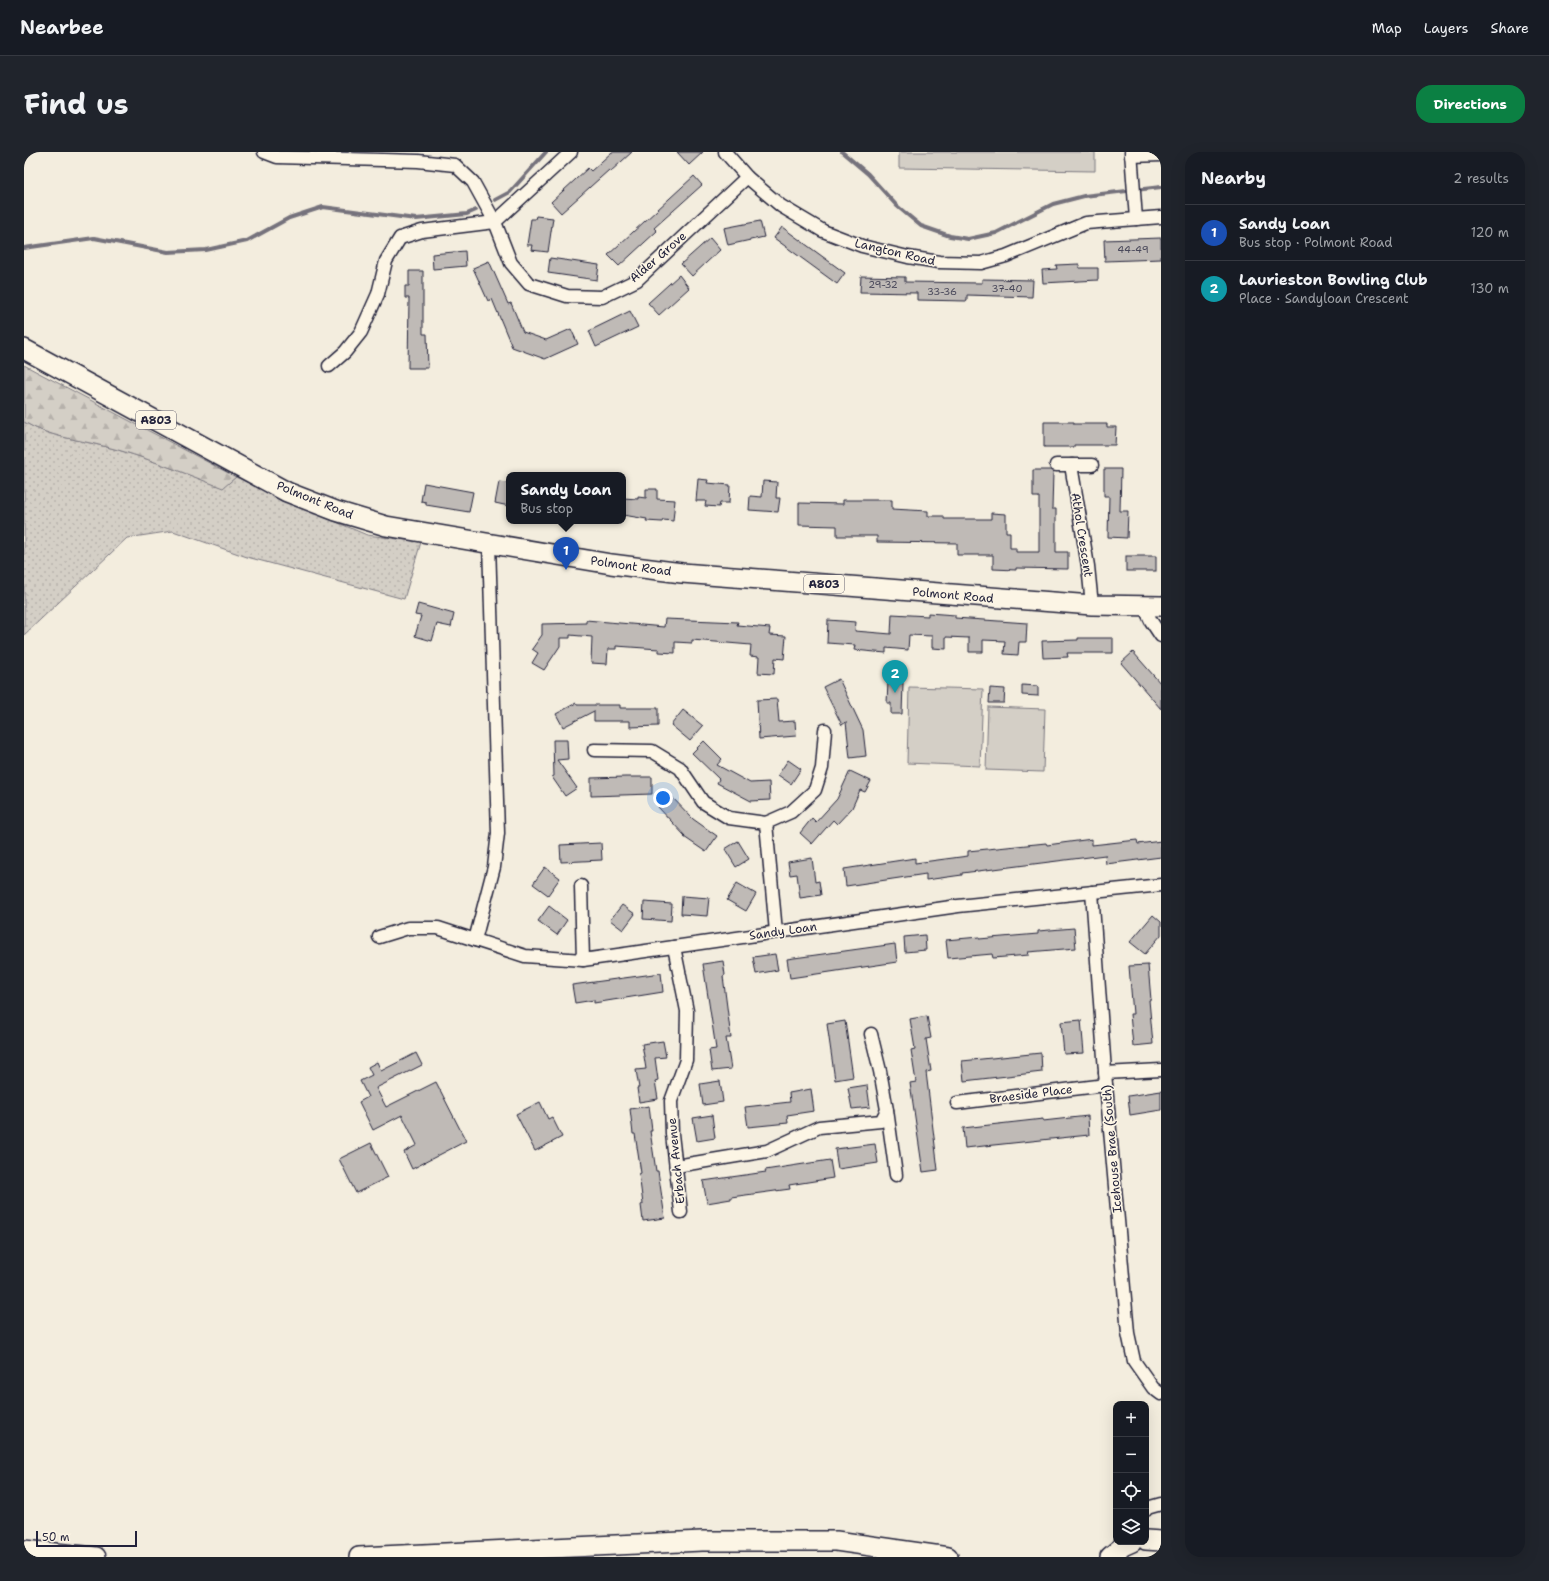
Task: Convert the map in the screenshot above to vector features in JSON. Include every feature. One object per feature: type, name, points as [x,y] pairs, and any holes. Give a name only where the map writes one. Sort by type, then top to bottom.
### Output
[{"type":"main road","name":"Polmont Road","points":[[24,349],[287,492],[336,511],[386,526],[611,564],[682,573],[1092,605],[1153,606]]},
{"type":"main road","points":[[1149,1540],[1161,1541]]},
{"type":"main road","points":[[358,1557],[702,1541],[836,1541],[948,1557]]},
{"type":"main road","points":[[1110,1556],[1125,1545]]},
{"type":"main road","points":[[24,1550],[96,1557]]},
{"type":"street","name":"Alder Grove","points":[[264,152],[277,157],[418,161],[455,165],[473,182],[495,222],[512,263],[529,284],[567,296],[602,297],[637,280],[747,177]]},
{"type":"street","points":[[329,366],[345,352],[362,332],[378,294],[386,260],[400,238],[422,231],[495,222],[571,152]]},
{"type":"street","name":"Langton Road","points":[[725,152],[747,177],[781,206],[823,231],[862,246],[908,257],[940,262],[981,263],[1006,256],[1086,223],[1161,217]]},
{"type":"street","points":[[1136,219],[1131,154],[1161,155]]},
{"type":"street","points":[[1056,465],[1092,465]]},
{"type":"street","name":"Athol Crescent","points":[[1072,465],[1088,566],[1092,605]]},
{"type":"street","points":[[475,940],[494,867],[498,833],[489,544]]},
{"type":"street","points":[[1153,606],[1151,621],[1161,636]]},
{"type":"street","points":[[594,750],[652,751],[680,768],[702,802],[729,818],[766,824],[791,812],[815,790],[822,768],[825,730]]},
{"type":"street","points":[[766,824],[776,932]]},
{"type":"street","name":"Sandy Loan","points":[[379,937],[408,928],[438,928],[524,956],[583,960],[958,906],[1161,885]]},
{"type":"street","points":[[581,886],[583,960]]},
{"type":"street","name":"Icehouse Brae (South)","points":[[1092,892],[1105,1079],[1128,1333],[1134,1361],[1152,1388],[1161,1394]]},
{"type":"street","name":"Erbach Avenue","points":[[674,946],[687,1010],[686,1060],[671,1101],[672,1134],[681,1212]]},
{"type":"street","points":[[871,1034],[887,1110],[896,1175]]},
{"type":"street","name":"Braeside Place","points":[[957,1103],[1161,1070]]},
{"type":"street","points":[[676,1166],[767,1150],[819,1127],[881,1121],[887,1110]]},
{"type":"street","points":[[1146,1509],[1161,1504]]},
{"type":"green space","points":[[899,152],[1095,152],[1095,171],[899,168]]},
{"type":"green space","points":[[24,365],[236,477],[223,488],[133,455],[103,446],[63,437],[33,427],[24,422]]},
{"type":"green space","points":[[24,422],[43,431],[133,455],[222,487],[236,477],[279,498],[367,535],[421,542],[404,599],[247,557],[173,531],[127,538],[24,635]]},
{"type":"green space","points":[[909,687],[983,689],[980,766],[907,763]]},
{"type":"green space","points":[[988,707],[1045,709],[1043,772],[986,770]]},
{"type":"building","points":[[612,152],[632,152],[610,172],[609,170],[561,213],[551,202],[588,168],[591,171]]},
{"type":"building","points":[[677,152],[703,152],[689,165]]},
{"type":"building","points":[[694,176],[702,185],[654,228],[657,231],[619,266],[608,255]]},
{"type":"building","points":[[536,216],[553,218],[548,252],[531,250],[532,245],[527,245],[531,219],[535,219]]},
{"type":"building","points":[[760,221],[764,237],[728,245],[724,228]]},
{"type":"building","points":[[782,227],[845,273],[837,284],[774,238]]},
{"type":"building","points":[[710,238],[720,250],[692,276],[681,264]]},
{"type":"building","points":[[1161,238],[1161,259],[1105,261],[1104,240]]},
{"type":"building","points":[[465,251],[466,266],[433,269],[432,254]]},
{"type":"building","points":[[550,258],[599,265],[597,280],[548,273]]},
{"type":"building","points":[[489,261],[508,304],[511,303],[523,332],[546,340],[571,329],[578,344],[545,359],[512,347],[492,299],[488,301],[473,268]]},
{"type":"building","points":[[1079,264],[1079,268],[1098,268],[1098,280],[1043,283],[1042,270],[1057,269],[1056,265]]},
{"type":"building","points":[[409,271],[423,271],[423,334],[427,334],[428,368],[408,368],[409,298],[405,298],[405,286],[409,286]]},
{"type":"building","points":[[679,275],[689,288],[659,315],[648,303]]},
{"type":"building","points":[[861,276],[905,277],[905,282],[982,283],[982,279],[1033,280],[1032,297],[967,295],[967,301],[917,300],[917,293],[860,292]]},
{"type":"building","points":[[630,311],[638,327],[596,347],[589,331]]},
{"type":"building","points":[[1044,422],[1107,424],[1107,427],[1116,427],[1115,445],[1044,447]]},
{"type":"building","points":[[1104,469],[1121,469],[1120,511],[1128,511],[1127,538],[1108,537],[1109,496],[1104,496]]},
{"type":"building","points":[[1033,470],[1050,470],[1053,472],[1052,509],[1056,509],[1056,552],[1068,552],[1068,569],[993,569],[993,555],[957,555],[957,543],[877,542],[877,536],[837,536],[837,526],[799,525],[799,503],[843,504],[843,500],[892,500],[892,509],[928,511],[928,516],[944,516],[944,519],[991,519],[991,513],[1006,514],[1006,532],[1010,532],[1010,548],[1016,548],[1016,552],[1039,552],[1039,497],[1033,497]]},
{"type":"building","points":[[698,479],[708,480],[707,483],[730,485],[729,503],[720,503],[719,507],[705,506],[706,501],[696,501]]},
{"type":"building","points":[[763,481],[777,482],[776,498],[780,498],[778,512],[749,510],[750,496],[762,497]]},
{"type":"building","points":[[499,482],[506,483],[506,505],[495,503]]},
{"type":"building","points":[[424,483],[473,492],[469,512],[426,505],[426,502],[421,501]]},
{"type":"building","points":[[646,489],[657,489],[657,499],[675,500],[673,521],[646,521],[647,519],[626,516],[626,498],[646,498]]},
{"type":"building","points":[[1126,556],[1156,556],[1156,571],[1126,571]]},
{"type":"building","points":[[418,604],[454,614],[451,627],[437,624],[432,641],[415,636],[421,616],[415,615]]},
{"type":"building","points":[[928,613],[955,615],[955,618],[1027,623],[1026,642],[1019,642],[1018,655],[1004,654],[1005,641],[983,640],[983,652],[969,652],[969,638],[946,637],[946,649],[932,648],[932,636],[909,635],[908,650],[886,648],[886,653],[854,650],[855,645],[827,643],[828,620],[856,622],[855,631],[891,634],[892,614],[928,616]]},
{"type":"building","points":[[665,619],[738,622],[737,625],[770,628],[769,635],[786,636],[784,659],[775,658],[774,674],[758,673],[759,657],[750,656],[751,645],[692,640],[692,643],[675,642],[675,653],[659,652],[659,649],[616,646],[616,649],[608,649],[607,664],[591,663],[592,637],[570,635],[570,638],[560,638],[560,646],[544,670],[532,663],[538,653],[532,649],[542,635],[542,624],[586,623],[586,620],[664,627]]},
{"type":"building","points":[[1078,638],[1113,638],[1113,653],[1067,653],[1068,657],[1043,658],[1042,641],[1078,640]]},
{"type":"building","points":[[1133,652],[1161,684],[1161,709],[1121,663]]},
{"type":"building","points":[[839,679],[863,730],[866,756],[850,758],[846,722],[842,725],[823,687]]},
{"type":"building","points":[[888,682],[903,683],[902,714],[891,714],[891,703],[887,703]]},
{"type":"building","points":[[1022,685],[1038,686],[1038,696],[1022,695]]},
{"type":"building","points":[[990,688],[1005,689],[1004,703],[989,703]]},
{"type":"building","points":[[777,699],[779,722],[795,721],[796,736],[759,739],[757,700]]},
{"type":"building","points":[[576,703],[577,705],[620,705],[620,708],[658,708],[658,726],[630,727],[630,721],[594,721],[594,711],[563,727],[556,714]]},
{"type":"building","points":[[683,710],[703,726],[690,741],[671,725]]},
{"type":"building","points":[[553,740],[567,740],[568,759],[557,760],[577,788],[565,796],[552,777],[554,776]]},
{"type":"building","points":[[704,741],[722,759],[717,765],[750,783],[769,782],[770,800],[751,801],[717,783],[719,779],[692,753]]},
{"type":"building","points":[[788,760],[801,769],[791,784],[778,775]]},
{"type":"building","points":[[850,771],[871,781],[865,792],[860,790],[852,808],[837,824],[833,820],[812,844],[800,833],[812,818],[816,822],[837,799]]},
{"type":"building","points":[[652,777],[652,794],[591,796],[591,778]]},
{"type":"building","points":[[670,795],[693,819],[717,836],[706,852],[684,837],[685,836],[658,807]]},
{"type":"building","points":[[1092,839],[1092,845],[1137,840],[1138,844],[1161,841],[1161,857],[1106,864],[1105,855],[962,873],[962,875],[926,880],[926,874],[846,886],[844,869],[915,858],[915,863],[968,856],[968,851],[1046,843],[1047,845]]},
{"type":"building","points":[[738,841],[749,859],[736,867],[725,849]]},
{"type":"building","points":[[601,843],[602,860],[561,862],[560,845]]},
{"type":"building","points":[[812,858],[815,882],[819,881],[821,895],[800,898],[797,874],[790,875],[788,862]]},
{"type":"building","points":[[545,867],[560,878],[548,895],[533,884]]},
{"type":"building","points":[[737,883],[756,894],[746,911],[727,900]]},
{"type":"building","points":[[682,896],[709,898],[707,916],[681,914]]},
{"type":"building","points":[[644,902],[672,904],[671,921],[643,919]]},
{"type":"building","points":[[622,905],[635,914],[623,930],[610,920]]},
{"type":"building","points":[[549,906],[567,920],[557,935],[538,921]]},
{"type":"building","points":[[1153,915],[1161,922],[1161,935],[1145,954],[1130,942]]},
{"type":"building","points":[[1074,928],[1076,948],[1028,952],[1029,955],[993,958],[992,954],[948,958],[946,940],[1038,934],[1038,931]]},
{"type":"building","points":[[925,935],[926,950],[905,952],[904,937]]},
{"type":"building","points":[[895,944],[897,962],[790,978],[787,959]]},
{"type":"building","points":[[775,954],[778,970],[756,974],[753,957]]},
{"type":"building","points":[[723,961],[725,975],[723,976],[731,1038],[726,1038],[731,1069],[712,1071],[709,1050],[716,1049],[703,964]]},
{"type":"building","points":[[1148,965],[1151,1000],[1149,1000],[1153,1044],[1133,1046],[1130,1014],[1133,1014],[1129,966]]},
{"type":"building","points":[[661,973],[663,992],[594,1003],[594,1000],[575,1003],[572,985]]},
{"type":"building","points":[[927,1016],[931,1038],[926,1039],[931,1071],[926,1072],[938,1170],[923,1172],[910,1083],[916,1082],[911,1050],[915,1049],[910,1019]]},
{"type":"building","points":[[1081,1020],[1084,1053],[1064,1054],[1061,1022]]},
{"type":"building","points":[[845,1021],[853,1077],[835,1080],[827,1024]]},
{"type":"building","points":[[663,1041],[666,1057],[655,1058],[658,1080],[655,1081],[658,1099],[639,1102],[637,1088],[639,1088],[636,1070],[646,1069],[642,1044]]},
{"type":"building","points":[[416,1053],[422,1065],[376,1088],[386,1107],[436,1082],[466,1141],[412,1169],[404,1152],[417,1145],[402,1115],[373,1130],[359,1102],[368,1097],[360,1081],[372,1075],[368,1067],[377,1062],[381,1071]]},
{"type":"building","points":[[1041,1053],[1042,1072],[964,1081],[962,1061]]},
{"type":"building","points":[[720,1081],[723,1102],[703,1105],[700,1084]]},
{"type":"building","points":[[867,1085],[870,1107],[852,1109],[848,1088]]},
{"type":"building","points":[[811,1089],[814,1111],[787,1115],[788,1123],[748,1127],[745,1107],[790,1102],[789,1093]]},
{"type":"building","points":[[1161,1091],[1161,1110],[1130,1115],[1128,1096]]},
{"type":"building","points":[[540,1102],[548,1119],[552,1117],[562,1137],[535,1151],[516,1114]]},
{"type":"building","points":[[649,1106],[652,1131],[650,1131],[665,1218],[643,1221],[641,1205],[643,1204],[639,1174],[641,1173],[635,1134],[633,1134],[630,1109]]},
{"type":"building","points":[[712,1115],[715,1138],[697,1141],[693,1118]]},
{"type":"building","points":[[1088,1116],[1089,1135],[965,1148],[963,1128],[1043,1119],[1043,1121]]},
{"type":"building","points":[[371,1143],[388,1177],[356,1193],[339,1159]]},
{"type":"building","points":[[875,1144],[878,1163],[838,1169],[835,1149]]},
{"type":"building","points":[[830,1160],[833,1178],[789,1185],[790,1189],[731,1197],[731,1199],[707,1203],[703,1181],[766,1172],[765,1170]]},
{"type":"waterway","points":[[495,200],[510,192],[546,152]]},
{"type":"waterway","points":[[842,152],[868,174],[897,206],[921,226],[950,236],[968,239],[996,233],[1053,204],[1084,196],[1161,187]]},
{"type":"waterway","points":[[24,248],[94,238],[168,252],[206,250],[247,241],[289,218],[323,207],[416,219],[467,214],[476,210]]},
{"type":"place","name":"Sandy Loan","points":[[566,570]]},
{"type":"place","name":"Laurieston Bowling Club","points":[[895,693]]}]
